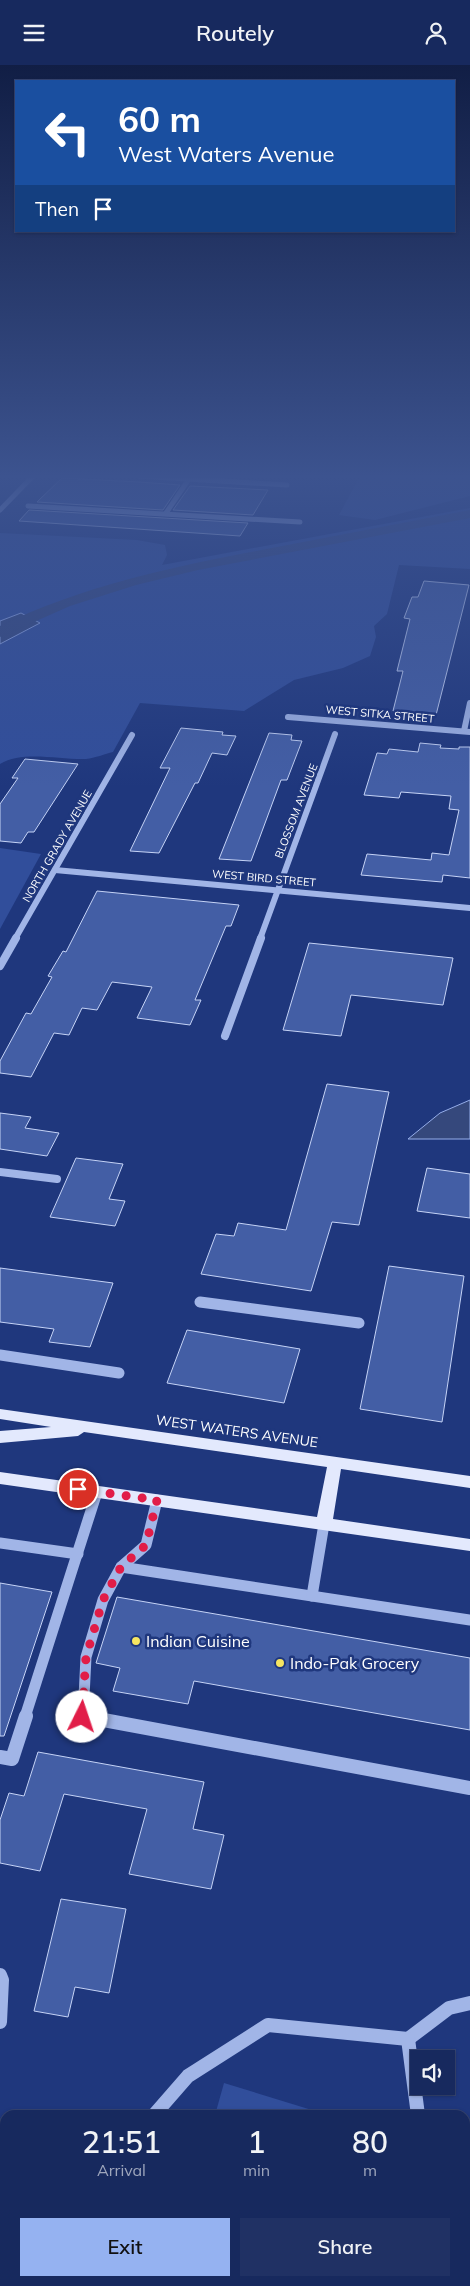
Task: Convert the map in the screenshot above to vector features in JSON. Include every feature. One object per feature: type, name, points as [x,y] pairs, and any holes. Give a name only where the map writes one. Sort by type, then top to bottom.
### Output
[{"type":"main road","name":"WEST WATERS AVENUE","points":[[0,1413],[470,1482]]},
{"type":"main road","points":[[0,1437],[98,1428]]},
{"type":"main road","points":[[324,1524],[335,1463]]},
{"type":"main road","points":[[0,1477],[470,1545]]},
{"type":"street","points":[[467,731],[470,703]]},
{"type":"street","name":"WEST SITKA STREET","points":[[288,717],[467,731]]},
{"type":"street","name":"BLOSSOM AVENUE","points":[[225,1036],[335,734]]},
{"type":"street","name":"NORTH GRADY AVENUE","points":[[0,966],[132,735]]},
{"type":"street","name":"WEST BIRD STREET","points":[[55,870],[470,908]]},
{"type":"street","points":[[0,1172],[57,1179]]},
{"type":"street","points":[[200,1302],[359,1323]]},
{"type":"street","points":[[0,1355],[119,1373]]},
{"type":"street","points":[[121,1567],[146,1545],[157,1500]]},
{"type":"street","points":[[0,1543],[78,1554]]},
{"type":"street","points":[[121,1567],[470,1620]]},
{"type":"street","points":[[0,1975],[2,1980],[0,2023]]},
{"type":"street","points":[[158,2110],[188,2076],[268,2025],[408,2039],[449,2008],[470,2003]]},
{"type":"street","points":[[408,2039],[417,2110]]},
{"type":"lane","points":[[0,1757],[12,1759],[97,1491]]},
{"type":"lane","points":[[312,1596],[324,1524]]},
{"type":"lane","points":[[121,1567],[103,1600],[86,1657],[82,1717],[470,1788]]},
{"type":"shaded area","points":[[0,580],[395,580],[387,614],[374,626],[376,637],[370,656],[343,668],[294,680],[244,711],[140,703],[113,752],[86,759],[19,757],[0,764],[0,644],[40,623],[21,613],[0,621]]},
{"type":"shaded area","points":[[21,613],[40,623],[0,644],[0,621]]},
{"type":"shaded area","points":[[0,848],[41,854],[0,929]]},
{"type":"shaded area","points":[[470,1100],[470,1139],[408,1139],[440,1113]]},
{"type":"shaded area","points":[[224,2083],[312,2110],[216,2110]]},
{"type":"building","points":[[424,581],[469,585],[436,715],[393,711],[403,671],[397,671],[410,619],[404,618],[412,597],[418,597]]},
{"type":"building","points":[[181,728],[223,732],[222,735],[236,736],[227,755],[212,753],[198,783],[195,783],[159,853],[130,851],[170,768],[160,768]]},
{"type":"building","points":[[269,733],[292,735],[291,740],[302,741],[287,780],[281,780],[251,861],[219,859]]},
{"type":"building","points":[[420,743],[441,745],[440,748],[459,749],[459,747],[470,747],[470,878],[443,875],[442,882],[361,875],[367,854],[431,860],[432,853],[449,855],[459,810],[449,809],[451,796],[401,792],[399,798],[364,795],[377,753],[387,754],[389,749],[418,752]]},
{"type":"building","points":[[25,759],[78,764],[34,832],[28,832],[21,843],[0,841],[0,804],[18,778],[12,778]]},
{"type":"building","points":[[97,891],[239,905],[231,926],[226,926],[195,1000],[201,1000],[190,1025],[137,1018],[152,987],[112,982],[97,1010],[82,1008],[69,1035],[54,1033],[31,1077],[0,1073],[0,1061],[26,1013],[31,1014],[52,977],[48,976],[63,951],[66,952]]},
{"type":"building","points":[[309,943],[453,958],[443,1005],[351,995],[341,1036],[283,1030]]},
{"type":"building","points":[[327,1084],[389,1092],[359,1225],[332,1222],[311,1291],[201,1274],[216,1234],[234,1236],[238,1223],[286,1230]]},
{"type":"building","points":[[0,1113],[31,1117],[25,1128],[59,1133],[47,1156],[0,1149]]},
{"type":"building","points":[[76,1158],[123,1164],[109,1199],[125,1201],[115,1226],[50,1217]]},
{"type":"building","points":[[427,1168],[470,1174],[470,1218],[417,1211]]},
{"type":"building","points":[[389,1266],[464,1276],[442,1422],[360,1409]]},
{"type":"building","points":[[0,1268],[113,1283],[90,1347],[49,1342],[54,1329],[0,1322]]},
{"type":"building","points":[[187,1330],[300,1349],[284,1403],[167,1383]]},
{"type":"building","points":[[0,1583],[52,1592],[4,1736],[0,1736]]},
{"type":"building","points":[[117,1597],[470,1658],[470,1730],[194,1681],[188,1704],[113,1691],[120,1668],[96,1663]]},
{"type":"building","points":[[38,1752],[204,1782],[193,1829],[224,1835],[211,1889],[129,1874],[147,1809],[64,1794],[40,1871],[0,1863],[0,1820],[9,1793],[24,1796]]},
{"type":"building","points":[[61,1899],[126,1909],[109,1993],[75,1987],[68,2017],[34,2011]]},
{"type":"waterway","points":[[0,632],[32,616],[65,603],[141,580]]},
{"type":"place","name":"Indian Cuisine","points":[[136,1641]]},
{"type":"place","name":"Indo-Pak Grocery","points":[[280,1663]]},
{"type":"route","points":[[78,1489],[157,1500],[146,1545],[121,1567],[103,1600],[86,1657],[82,1717]]}]
